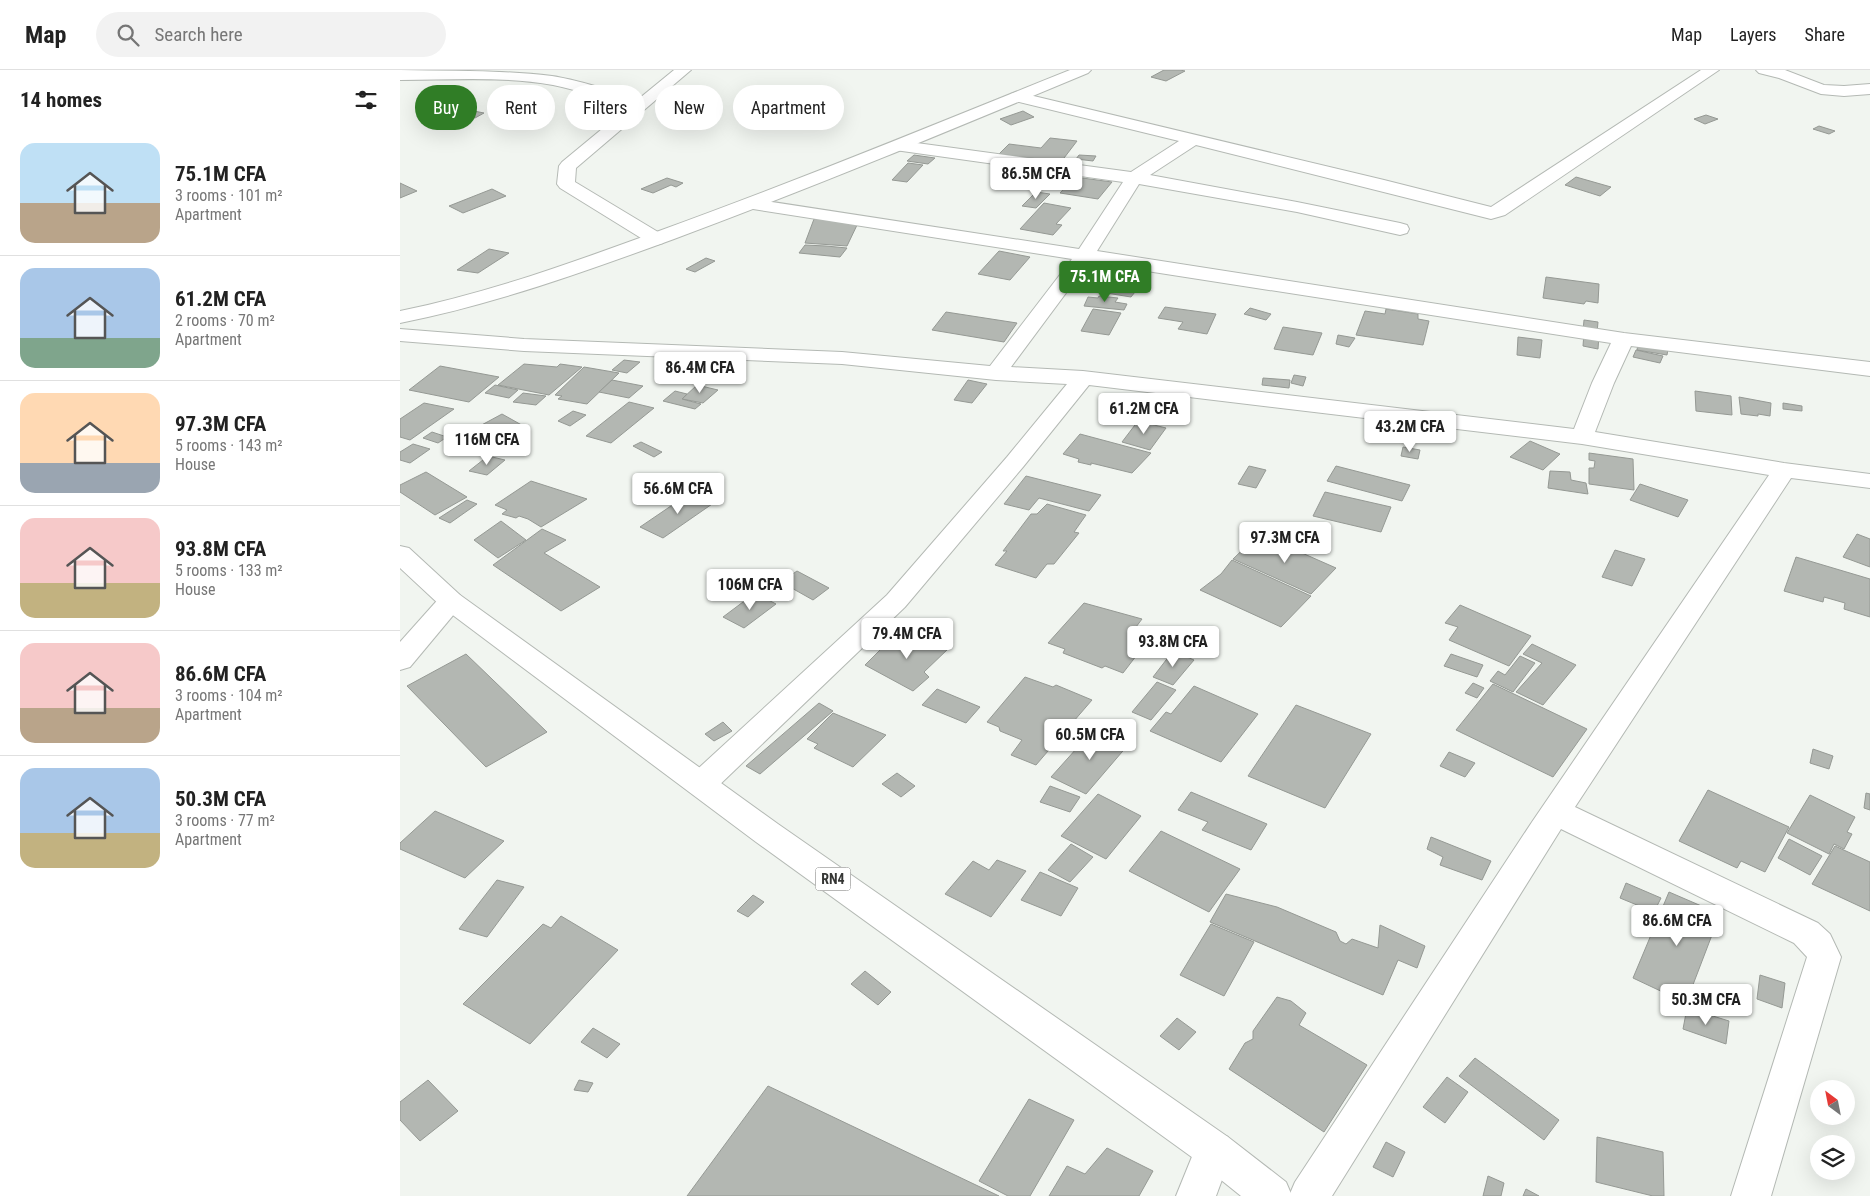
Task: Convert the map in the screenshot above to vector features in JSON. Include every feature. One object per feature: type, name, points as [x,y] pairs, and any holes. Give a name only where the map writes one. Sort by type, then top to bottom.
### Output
[{"type":"main road","points":[[645,101],[683,70]]},
{"type":"main road","points":[[400,317],[470,301],[537,281],[753,204],[902,146],[1083,70]]},
{"type":"main road","points":[[1017,97],[1384,184],[1491,213],[1499,211],[1711,70]]},
{"type":"main road","points":[[1764,70],[1783,74],[1821,89],[1844,91],[1870,89]]},
{"type":"main road","points":[[400,75],[522,77],[555,81],[569,85]]},
{"type":"main road","points":[[611,130],[568,166],[566,184],[656,239]]},
{"type":"main road","points":[[996,373],[1084,256],[1134,178],[1193,140]]},
{"type":"main road","points":[[902,146],[1134,178],[1297,207],[1400,229]]},
{"type":"main road","points":[[753,204],[1624,339],[1870,369]]},
{"type":"main road","points":[[400,335],[524,345],[842,358],[996,373],[1083,378],[1582,436],[1784,470],[1870,480]]},
{"type":"main road","points":[[1582,436],[1624,339]]},
{"type":"main road","points":[[701,784],[896,601],[1015,462],[1083,378]]},
{"type":"main road","points":[[1310,1196],[1382,1078],[1635,690],[1784,470]]},
{"type":"main road","name":"RN4","points":[[400,554],[451,601],[775,838],[1214,1150],[1272,1196]]},
{"type":"main road","points":[[400,660],[451,601]]},
{"type":"main road","points":[[1556,812],[1806,933],[1818,944],[1824,957],[1751,1196]]},
{"type":"main road","points":[[1196,1196],[1214,1150]]},
{"type":"building","points":[[1164,70],[1185,71],[1166,81],[1151,77]]},
{"type":"building","points":[[1023,111],[1034,117],[1011,125],[1000,119]]},
{"type":"building","points":[[477,112],[484,113],[477,117]]},
{"type":"building","points":[[1706,115],[1718,119],[1705,124],[1694,119]]},
{"type":"building","points":[[1819,126],[1835,131],[1829,134],[1813,129]]},
{"type":"building","points":[[1050,138],[1077,141],[1061,162],[999,154],[1009,144],[1041,148]]},
{"type":"building","points":[[914,155],[935,158],[928,164],[907,161]]},
{"type":"building","points":[[1079,155],[1096,156],[1093,161],[1076,159]]},
{"type":"building","points":[[908,163],[923,165],[907,182],[892,180]]},
{"type":"building","points":[[1075,177],[1112,182],[1098,199],[1060,193]]},
{"type":"building","points":[[1576,177],[1611,187],[1600,196],[1565,185]]},
{"type":"building","points":[[667,178],[683,183],[676,187],[671,185],[653,193],[641,189]]},
{"type":"building","points":[[400,183],[417,191],[400,198]]},
{"type":"building","points":[[492,189],[506,196],[463,213],[449,206]]},
{"type":"building","points":[[1036,192],[1050,194],[1036,208],[1022,206]]},
{"type":"building","points":[[1044,203],[1071,208],[1056,224],[1062,225],[1053,235],[1020,229]]},
{"type":"building","points":[[842,218],[858,223],[847,246],[805,243],[814,219]]},
{"type":"building","points":[[805,245],[847,248],[840,257],[799,253]]},
{"type":"building","points":[[489,249],[509,253],[478,273],[457,270]]},
{"type":"building","points":[[999,251],[1030,257],[1010,280],[978,274]]},
{"type":"building","points":[[706,258],[715,261],[695,272],[686,269]]},
{"type":"building","points":[[1099,271],[1111,272],[1109,278],[1097,277]]},
{"type":"building","points":[[1546,277],[1599,284],[1598,303],[1586,301],[1584,304],[1543,298]]},
{"type":"building","points":[[1131,280],[1143,282],[1131,297],[1100,292],[1108,282],[1127,285]]},
{"type":"building","points":[[1099,296],[1118,298],[1115,302],[1127,304],[1124,310],[1084,306],[1088,297],[1098,298]]},
{"type":"building","points":[[1165,307],[1216,314],[1207,334],[1178,329],[1183,322],[1158,318]]},
{"type":"building","points":[[1250,308],[1271,314],[1266,320],[1244,314]]},
{"type":"building","points":[[1093,309],[1121,313],[1109,335],[1081,331]]},
{"type":"building","points":[[1386,309],[1418,314],[1418,319],[1429,321],[1423,345],[1356,335],[1365,311],[1385,314]]},
{"type":"building","points":[[946,312],[1017,323],[1004,342],[932,330]]},
{"type":"building","points":[[1584,320],[1598,322],[1597,333],[1583,331]]},
{"type":"building","points":[[1283,327],[1322,333],[1313,355],[1274,349]]},
{"type":"building","points":[[1584,333],[1599,335],[1598,349],[1583,346]]},
{"type":"building","points":[[1338,335],[1355,338],[1349,347],[1336,344]]},
{"type":"building","points":[[1518,337],[1542,340],[1540,358],[1517,355]]},
{"type":"building","points":[[1638,344],[1668,349],[1667,355],[1637,350]]},
{"type":"building","points":[[1636,350],[1663,356],[1660,363],[1633,357]]},
{"type":"building","points":[[624,360],[640,362],[627,373],[612,370]]},
{"type":"building","points":[[524,364],[557,367],[560,364],[582,367],[549,395],[498,385]]},
{"type":"building","points":[[440,366],[499,377],[469,402],[409,390]]},
{"type":"building","points":[[584,367],[619,373],[587,404],[558,399],[562,396],[555,395]]},
{"type":"building","points":[[1294,375],[1306,377],[1303,386],[1291,383]]},
{"type":"building","points":[[1263,378],[1290,380],[1289,388],[1262,385]]},
{"type":"building","points":[[612,380],[643,386],[629,398],[599,392]]},
{"type":"building","points":[[968,380],[987,384],[972,403],[954,400]]},
{"type":"building","points":[[495,385],[518,390],[509,398],[485,393]]},
{"type":"building","points":[[697,385],[718,390],[703,403],[682,399]]},
{"type":"building","points":[[675,391],[687,394],[682,399],[701,404],[695,409],[663,401]]},
{"type":"building","points":[[1695,391],[1731,396],[1732,415],[1696,411]]},
{"type":"building","points":[[523,393],[546,396],[536,405],[513,402]]},
{"type":"building","points":[[1739,397],[1771,403],[1770,416],[1741,414]]},
{"type":"building","points":[[629,402],[654,408],[611,443],[586,436]]},
{"type":"building","points":[[424,403],[454,409],[410,440],[400,437],[400,419]]},
{"type":"building","points":[[1783,403],[1802,406],[1802,411],[1783,409]]},
{"type":"building","points":[[573,411],[586,415],[570,426],[558,421]]},
{"type":"building","points":[[502,414],[527,428],[482,452],[470,445],[464,448],[450,442]]},
{"type":"building","points":[[1138,421],[1166,428],[1150,450],[1122,442]]},
{"type":"building","points":[[432,432],[447,437],[438,443],[423,438]]},
{"type":"building","points":[[1080,434],[1151,453],[1132,473],[1091,463],[1091,465],[1078,462],[1079,459],[1063,454]]},
{"type":"building","points":[[1530,441],[1560,454],[1543,470],[1510,457]]},
{"type":"building","points":[[641,442],[662,452],[654,457],[633,446]]},
{"type":"building","points":[[413,444],[430,449],[410,463],[400,460],[400,452]]},
{"type":"building","points":[[1403,447],[1420,450],[1418,459],[1401,456]]},
{"type":"building","points":[[1589,453],[1633,459],[1634,490],[1589,484],[1589,468],[1594,468],[1595,461],[1589,460]]},
{"type":"building","points":[[488,456],[505,460],[487,475],[469,471]]},
{"type":"building","points":[[1249,466],[1266,470],[1256,488],[1238,484]]},
{"type":"building","points":[[1336,466],[1410,485],[1402,501],[1327,481]]},
{"type":"building","points":[[1550,471],[1570,472],[1571,480],[1586,483],[1588,494],[1548,488]]},
{"type":"building","points":[[426,472],[467,497],[435,515],[400,492],[400,485]]},
{"type":"building","points":[[1026,476],[1101,495],[1089,511],[1039,498],[1029,510],[1004,504]]},
{"type":"building","points":[[531,481],[587,499],[541,527],[519,516],[516,518],[502,514],[507,510],[495,505]]},
{"type":"building","points":[[1640,484],[1688,500],[1678,517],[1630,500]]},
{"type":"building","points":[[693,491],[715,502],[663,538],[640,527]]},
{"type":"building","points":[[1325,492],[1391,507],[1381,532],[1313,516]]},
{"type":"building","points":[[467,500],[477,504],[450,523],[439,518]]},
{"type":"building","points":[[1047,504],[1086,515],[1074,532],[1079,533],[1054,564],[1047,564],[1036,578],[995,565],[1007,551],[1003,551],[1031,514],[1037,514]]},
{"type":"building","points":[[501,521],[526,540],[498,558],[474,540]]},
{"type":"building","points":[[542,529],[566,540],[544,553],[600,587],[561,611],[493,565]]},
{"type":"building","points":[[1259,534],[1336,568],[1311,594],[1233,559]]},
{"type":"building","points":[[1857,534],[1870,539],[1870,567],[1843,557]]},
{"type":"building","points":[[1615,550],[1645,559],[1632,586],[1602,577]]},
{"type":"building","points":[[1796,557],[1870,579],[1870,617],[1844,609],[1845,603],[1824,597],[1823,602],[1784,591]]},
{"type":"building","points":[[1232,560],[1311,596],[1281,627],[1200,590],[1221,574]]},
{"type":"building","points":[[797,571],[829,588],[813,600],[781,582]]},
{"type":"building","points":[[755,593],[776,604],[744,628],[723,617]]},
{"type":"building","points":[[1084,603],[1142,619],[1136,627],[1153,634],[1123,673],[1105,666],[1102,668],[1063,653],[1065,649],[1048,643]]},
{"type":"building","points":[[1460,605],[1531,636],[1509,666],[1449,640],[1458,627],[1445,623]]},
{"type":"building","points":[[911,630],[948,649],[924,672],[929,677],[913,691],[865,665],[886,644],[893,647]]},
{"type":"building","points":[[1532,644],[1576,665],[1543,705],[1516,692],[1542,663],[1523,654]]},
{"type":"building","points":[[1173,651],[1194,660],[1173,685],[1153,677]]},
{"type":"building","points":[[466,654],[547,732],[486,767],[407,686]]},
{"type":"building","points":[[1451,654],[1483,665],[1477,677],[1444,666]]},
{"type":"building","points":[[1520,656],[1535,663],[1513,692],[1490,681],[1498,671],[1505,675]]},
{"type":"building","points":[[1025,677],[1053,687],[1056,685],[1092,700],[1036,765],[1011,755],[1022,740],[1000,731],[999,727],[987,722]]},
{"type":"building","points":[[1157,682],[1176,690],[1151,720],[1132,712]]},
{"type":"building","points":[[1473,683],[1484,688],[1477,698],[1465,693]]},
{"type":"building","points":[[1493,684],[1587,729],[1553,777],[1456,730]]},
{"type":"building","points":[[1194,686],[1258,714],[1221,762],[1150,731],[1166,712],[1171,714]]},
{"type":"building","points":[[937,689],[980,707],[966,723],[922,705]]},
{"type":"building","points":[[819,703],[833,711],[760,774],[746,766]]},
{"type":"building","points":[[1296,705],[1371,734],[1325,808],[1248,776]]},
{"type":"building","points":[[833,713],[886,735],[853,767],[814,748],[818,744],[807,739]]},
{"type":"building","points":[[723,722],[732,731],[714,741],[705,734]]},
{"type":"building","points":[[1094,729],[1128,745],[1086,794],[1051,777]]},
{"type":"building","points":[[1813,749],[1833,756],[1829,769],[1810,763]]},
{"type":"building","points":[[1449,752],[1475,763],[1465,777],[1440,766]]},
{"type":"building","points":[[897,773],[915,786],[901,797],[882,784]]},
{"type":"building","points":[[1050,786],[1080,797],[1070,812],[1040,802]]},
{"type":"building","points":[[1708,790],[1789,827],[1765,872],[1741,861],[1737,868],[1679,841]]},
{"type":"building","points":[[1191,792],[1267,824],[1251,850],[1202,830],[1208,822],[1178,810]]},
{"type":"building","points":[[1866,793],[1870,794],[1870,810],[1864,808]]},
{"type":"building","points":[[1098,794],[1141,816],[1106,859],[1061,836]]},
{"type":"building","points":[[1810,795],[1855,817],[1847,832],[1852,834],[1844,849],[1834,844],[1829,854],[1787,833]]},
{"type":"building","points":[[435,811],[504,841],[465,878],[400,849],[400,843]]},
{"type":"building","points":[[1161,831],[1240,869],[1209,912],[1129,871]]},
{"type":"building","points":[[1431,837],[1491,861],[1482,880],[1440,865],[1443,857],[1427,849]]},
{"type":"building","points":[[1789,839],[1822,856],[1810,875],[1778,858]]},
{"type":"building","points":[[1071,844],[1093,857],[1070,882],[1048,870]]},
{"type":"building","points":[[1835,846],[1870,862],[1870,911],[1812,884]]},
{"type":"building","points":[[997,860],[1026,871],[991,917],[945,894],[973,861],[989,870]]},
{"type":"building","points":[[1040,872],[1078,888],[1061,916],[1021,900]]},
{"type":"building","points":[[497,880],[524,887],[487,937],[459,929]]},
{"type":"building","points":[[1626,883],[1661,898],[1654,912],[1620,898]]},
{"type":"building","points":[[1669,892],[1720,914],[1686,1003],[1633,978]]},
{"type":"building","points":[[1226,894],[1277,907],[1336,932],[1340,941],[1346,944],[1352,939],[1378,948],[1380,925],[1425,946],[1417,968],[1398,960],[1383,995],[1210,922]]},
{"type":"building","points":[[753,895],[764,902],[748,917],[737,911]]},
{"type":"building","points":[[561,916],[618,950],[530,1044],[463,1004],[543,924],[551,928]]},
{"type":"building","points":[[1211,924],[1254,942],[1224,996],[1180,975]]},
{"type":"building","points":[[865,971],[891,992],[878,1005],[851,984]]},
{"type":"building","points":[[1760,975],[1785,983],[1782,1008],[1757,999]]},
{"type":"building","points":[[1277,997],[1291,1001],[1306,1013],[1299,1025],[1367,1065],[1324,1132],[1229,1069],[1245,1043],[1253,1039],[1253,1031]]},
{"type":"building","points":[[1687,1008],[1729,1021],[1726,1044],[1683,1029]]},
{"type":"building","points":[[1177,1018],[1196,1032],[1179,1050],[1160,1036]]},
{"type":"building","points":[[593,1028],[620,1044],[607,1058],[581,1042]]},
{"type":"building","points":[[1475,1058],[1559,1120],[1544,1140],[1459,1076]]},
{"type":"building","points":[[1447,1077],[1468,1092],[1445,1123],[1423,1107]]},
{"type":"building","points":[[428,1080],[458,1111],[420,1141],[400,1120],[400,1102]]},
{"type":"building","points":[[579,1080],[593,1083],[588,1092],[574,1090]]},
{"type":"building","points":[[768,1086],[999,1196],[687,1196]]},
{"type":"building","points":[[1029,1099],[1074,1120],[1030,1196],[1008,1196],[979,1181]]},
{"type":"building","points":[[1597,1137],[1663,1152],[1664,1196],[1653,1196],[1596,1182]]},
{"type":"building","points":[[1386,1142],[1405,1152],[1393,1177],[1373,1167]]},
{"type":"building","points":[[1107,1148],[1153,1171],[1139,1196],[1049,1196],[1067,1166],[1085,1174]]},
{"type":"building","points":[[1488,1176],[1504,1183],[1501,1196],[1483,1196]]},
{"type":"building","points":[[1526,1189],[1539,1196],[1523,1196]]}]
